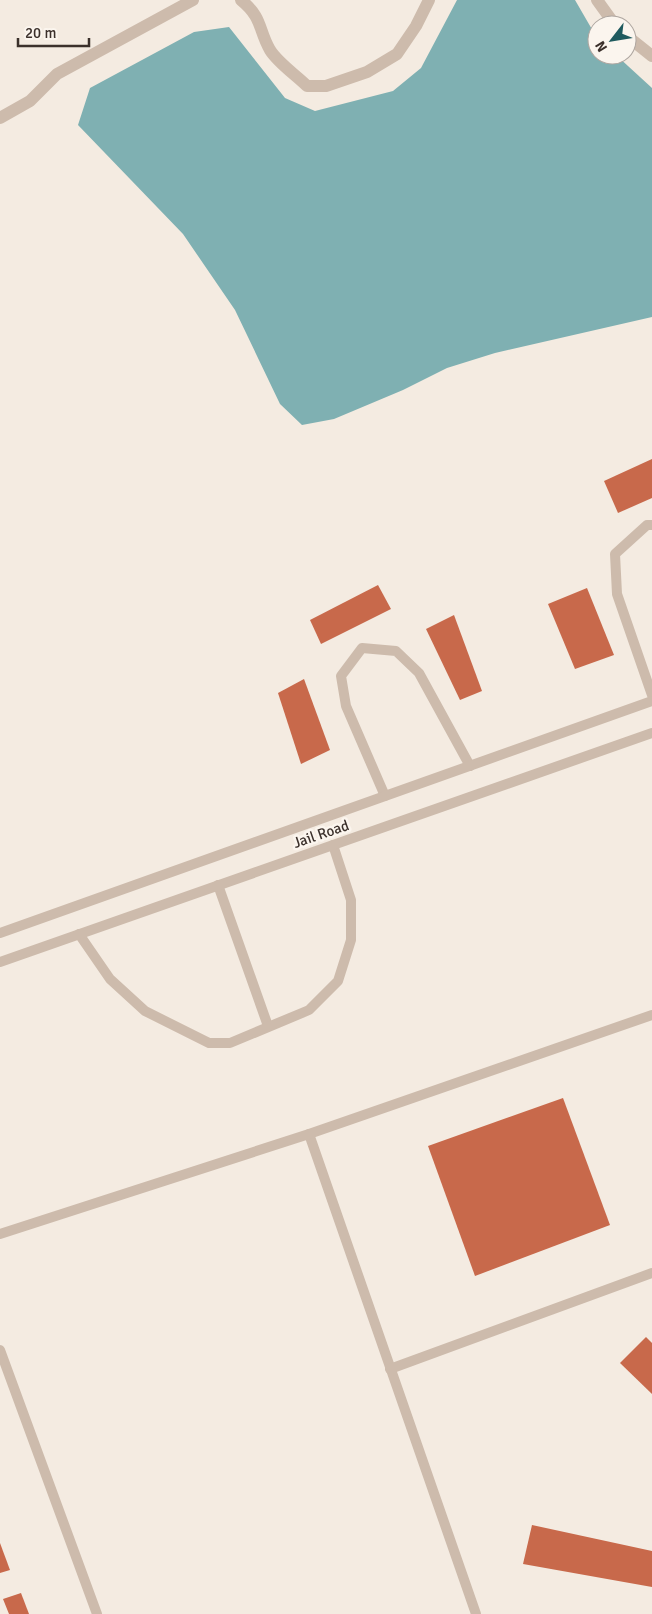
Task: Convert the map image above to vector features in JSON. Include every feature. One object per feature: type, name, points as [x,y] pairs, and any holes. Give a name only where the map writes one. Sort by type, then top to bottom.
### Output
[{"type":"street","points":[[0,118],[30,101],[57,74],[193,0]]},
{"type":"street","points":[[241,0],[252,9],[261,24],[270,51],[307,86],[326,86],[367,72],[397,54],[416,26],[429,0]]},
{"type":"street","points":[[597,0],[608,15]]},
{"type":"street","points":[[637,44],[652,56]]},
{"type":"lane","points":[[652,525],[647,526],[615,554],[617,594],[652,695]]},
{"type":"lane","points":[[385,796],[346,706],[340,676],[362,648],[396,651],[419,673],[470,766]]},
{"type":"lane","points":[[0,933],[652,701]]},
{"type":"lane","name":"Jail Road","points":[[0,962],[652,734]]},
{"type":"lane","points":[[80,934],[110,979],[145,1012],[209,1043],[230,1043],[309,1010],[338,981],[351,940],[350,900],[333,845]]},
{"type":"lane","points":[[218,885],[268,1026]]},
{"type":"lane","points":[[0,1234],[309,1134],[652,1015]]},
{"type":"lane","points":[[309,1134],[476,1614]]},
{"type":"lane","points":[[390,1369],[652,1273]]},
{"type":"lane","points":[[0,1350],[97,1614]]},
{"type":"water","points":[[457,0],[575,0],[587,21],[587,65],[627,65],[652,88],[652,317],[495,353],[447,368],[403,390],[334,419],[302,425],[280,404],[235,310],[183,234],[78,125],[90,88],[194,32],[229,27],[285,98],[315,111],[393,91],[421,68]]},
{"type":"building","points":[[652,459],[652,498],[618,513],[604,481]]},
{"type":"building","points":[[378,585],[391,609],[321,644],[310,620]]},
{"type":"building","points":[[587,588],[614,655],[575,669],[548,604]]},
{"type":"building","points":[[454,615],[482,691],[460,700],[426,629]]},
{"type":"building","points":[[304,679],[330,750],[301,764],[278,693]]},
{"type":"building","points":[[563,1098],[610,1225],[475,1276],[428,1146]]},
{"type":"building","points":[[646,1337],[652,1343],[652,1394],[620,1363]]},
{"type":"building","points":[[532,1525],[652,1551],[652,1587],[523,1564]]},
{"type":"building","points":[[0,1543],[10,1570],[0,1573]]},
{"type":"building","points":[[21,1593],[29,1614],[9,1614],[3,1599]]}]
